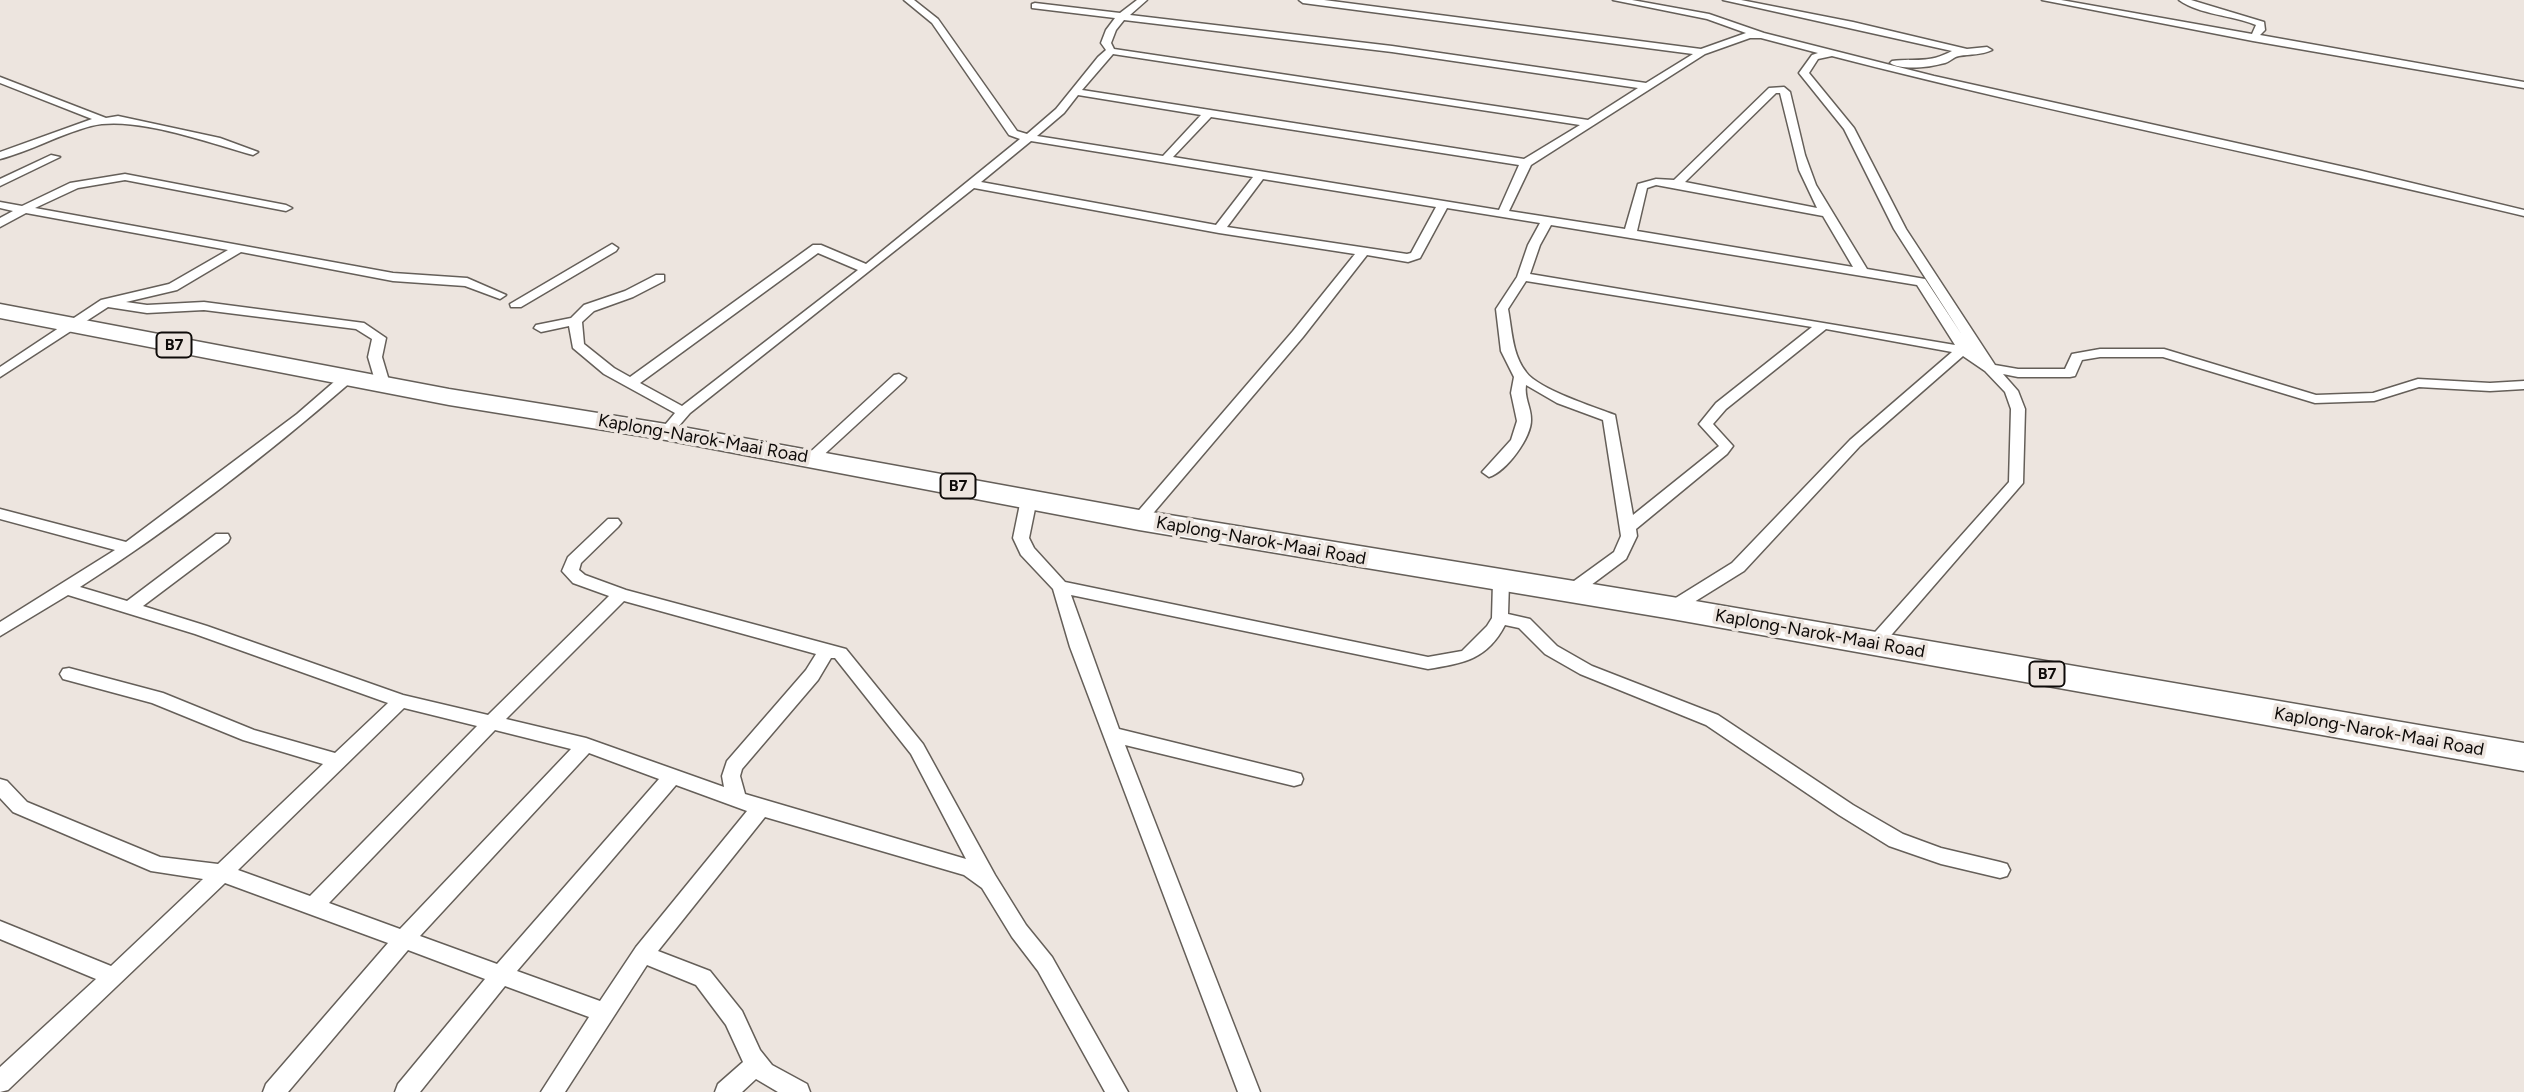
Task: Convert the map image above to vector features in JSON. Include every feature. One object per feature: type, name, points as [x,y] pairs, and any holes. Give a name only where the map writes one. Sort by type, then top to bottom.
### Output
[{"type":"highway","name":"Kaplong-Narok-Maai Road","points":[[0,312],[347,378],[812,458],[1139,520],[1501,582],[1672,608],[2524,757]]},
{"type":"street","points":[[908,0],[935,21],[1013,133],[1027,139],[1442,206],[1630,233],[1921,282],[1962,345],[1962,350]]},
{"type":"street","points":[[1111,51],[1106,43],[1107,35],[1123,15],[1143,0]]},
{"type":"street","points":[[1303,0],[1702,52]]},
{"type":"street","points":[[1617,0],[1709,17],[1753,13],[1965,51]]},
{"type":"street","points":[[1727,0],[1753,13],[1761,35]]},
{"type":"street","points":[[2046,0],[2524,85]]},
{"type":"street","points":[[2183,0],[2197,6],[2229,11],[2261,24],[2260,30],[2253,38]]},
{"type":"street","points":[[1035,6],[1123,15],[1647,86]]},
{"type":"street","points":[[1502,215],[1526,163],[1702,52],[1749,35],[1761,35],[1933,79],[2345,170],[2524,213]]},
{"type":"street","points":[[1874,643],[2016,483],[2018,409],[2011,391],[1990,368],[1900,229],[1849,128],[1804,73],[1815,57],[1829,52],[1881,62],[1920,64],[1945,60],[1952,54],[1965,51],[1987,50]]},
{"type":"street","points":[[666,432],[685,410],[867,268],[1060,111],[1101,59],[1111,51],[1590,123]]},
{"type":"street","points":[[1678,184],[1773,90],[1811,81]]},
{"type":"street","points":[[3,83],[103,120]]},
{"type":"street","points":[[1780,89],[1785,92],[1799,161],[1811,190],[1862,271]]},
{"type":"street","points":[[1075,92],[1207,115],[1526,163]]},
{"type":"street","points":[[1166,160],[1207,115]]},
{"type":"street","points":[[0,156],[103,120],[118,119],[175,130],[240,146],[253,152]]},
{"type":"street","points":[[0,183],[55,157]]},
{"type":"street","points":[[1219,229],[1260,175]]},
{"type":"street","points":[[0,223],[71,184],[99,178],[125,177],[286,208]]},
{"type":"street","points":[[1630,233],[1642,186],[1656,182],[1827,212]]},
{"type":"street","points":[[972,184],[1219,229],[1414,258],[1442,206]]},
{"type":"street","points":[[0,205],[393,277],[467,282],[500,295]]},
{"type":"street","points":[[1547,221],[1534,245],[1523,277],[1502,309],[1508,351],[1521,377],[1562,400],[1610,418],[1629,526],[1629,536],[1620,555],[1569,593]]},
{"type":"street","points":[[0,373],[106,303],[173,287],[239,248]]},
{"type":"street","points":[[516,304],[612,248]]},
{"type":"street","points":[[631,383],[817,248],[867,268]]},
{"type":"street","points":[[1139,520],[1298,334],[1363,252]]},
{"type":"street","points":[[1523,277],[1962,350],[1990,368],[2054,375],[2070,373],[2077,358],[2100,353],[2164,353],[2315,399],[2374,397],[2418,383],[2490,387],[2524,385]]},
{"type":"street","points":[[541,328],[575,321],[589,308],[629,294],[660,278]]},
{"type":"street","points":[[106,303],[147,309],[204,306],[359,326],[379,338],[375,357],[383,384]]},
{"type":"street","points":[[575,321],[578,345],[609,371],[685,410]]},
{"type":"street","points":[[1629,526],[1722,452],[1726,446],[1720,436],[1706,424],[1721,406],[1823,325]]},
{"type":"street","points":[[1672,608],[1738,567],[1854,443],[1962,350]]},
{"type":"street","points":[[1489,472],[1520,438],[1524,420],[1516,395],[1521,377]]},
{"type":"street","points":[[0,630],[129,548],[302,417],[347,378]]},
{"type":"street","points":[[812,458],[900,378]]},
{"type":"street","points":[[1029,499],[1021,538],[1027,551],[1060,587],[1079,647],[1250,1092]]},
{"type":"street","points":[[0,514],[129,548]]},
{"type":"street","points":[[613,523],[574,561],[570,571],[579,579],[621,594],[840,653],[917,749],[989,882],[1018,931],[1045,964],[1117,1092]]},
{"type":"street","points":[[130,607],[222,538]]},
{"type":"street","points":[[1060,587],[1429,663],[1467,656],[1494,630],[1500,618],[1501,582]]},
{"type":"street","points":[[65,588],[201,629],[401,701],[493,721],[586,746],[761,808],[970,868],[989,882]]},
{"type":"street","points":[[315,905],[493,721],[621,594]]},
{"type":"street","points":[[1500,618],[1524,623],[1551,650],[1595,675],[1712,720],[1846,810],[1896,839],[1941,856],[2000,870]]},
{"type":"street","points":[[736,797],[731,776],[734,766],[786,707],[826,657],[827,651]]},
{"type":"street","points":[[69,674],[157,698],[249,736],[340,762]]},
{"type":"street","points":[[0,1082],[114,977],[401,701]]},
{"type":"street","points":[[1114,735],[1294,779]]},
{"type":"street","points":[[274,1092],[405,938],[586,746]]},
{"type":"street","points":[[405,1092],[502,974],[672,777]]},
{"type":"street","points":[[0,786],[20,807],[158,865],[222,873],[605,1013]]},
{"type":"street","points":[[552,1092],[643,954],[761,808]]},
{"type":"street","points":[[0,930],[114,977]]},
{"type":"street","points":[[643,954],[703,978],[734,1018],[757,1063],[777,1081],[799,1092]]},
{"type":"street","points":[[726,1092],[757,1063]]}]
